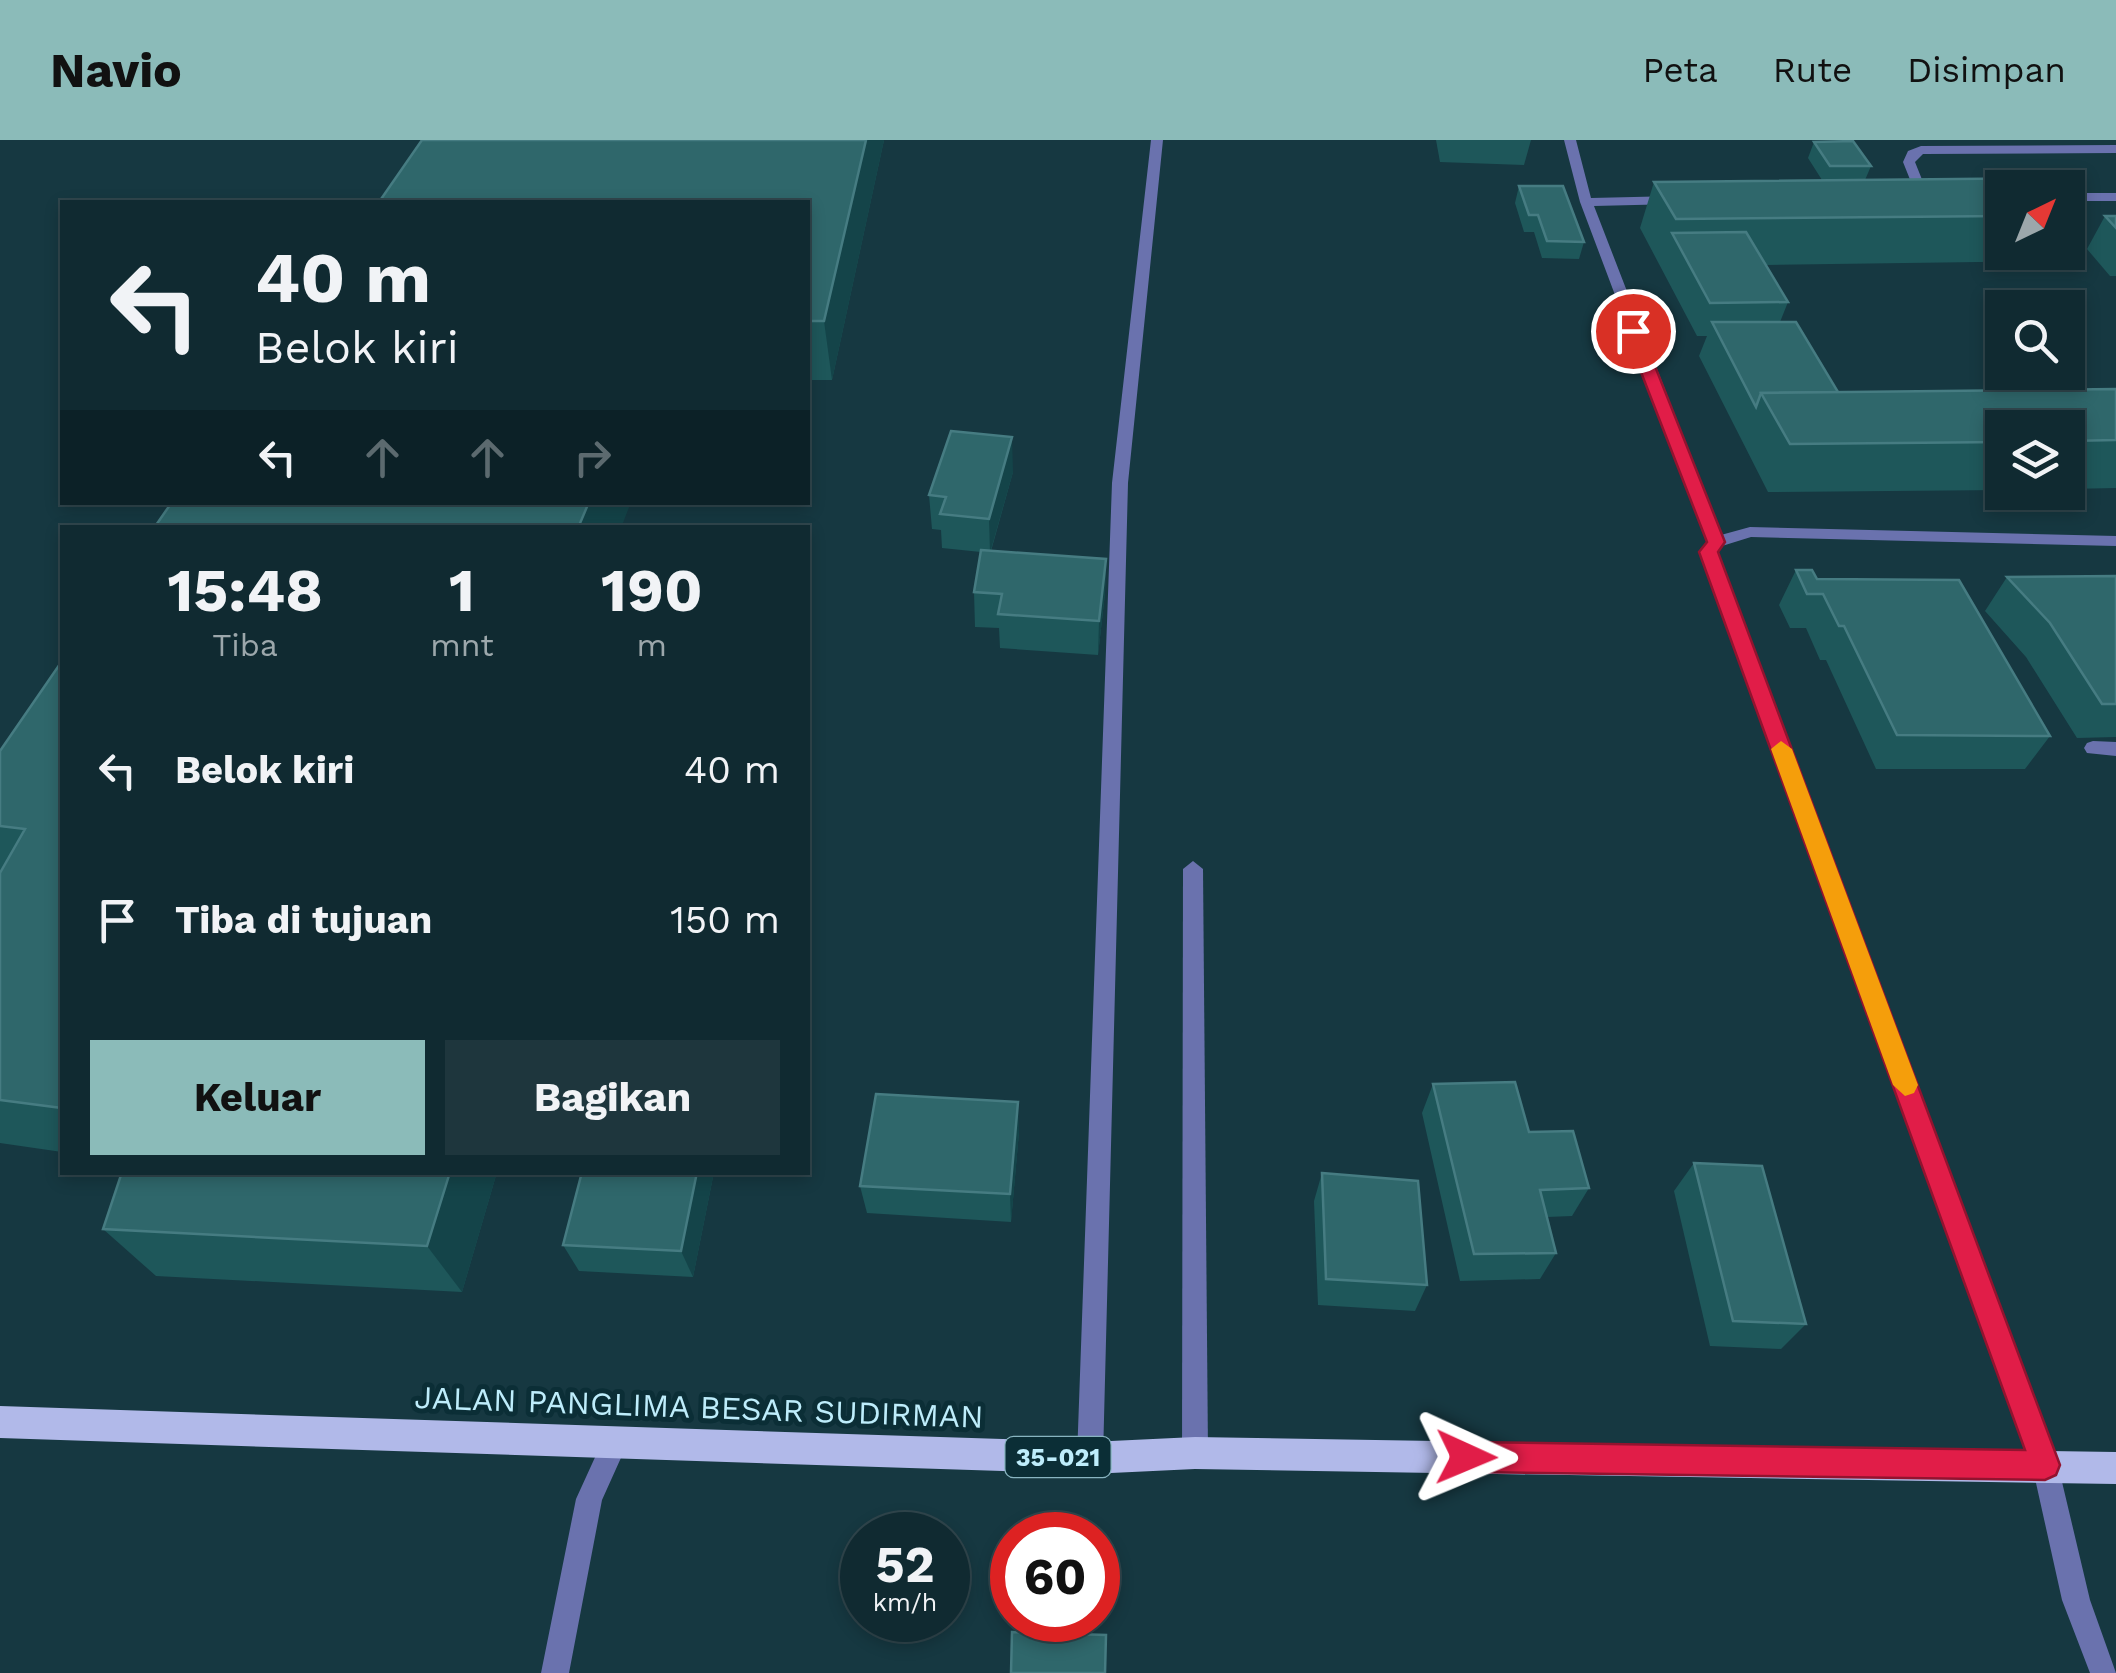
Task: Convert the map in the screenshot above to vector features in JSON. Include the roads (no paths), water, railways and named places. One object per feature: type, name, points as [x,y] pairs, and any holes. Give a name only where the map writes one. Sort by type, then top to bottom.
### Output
[{"type":"main road","name":"JALAN PANGLIMA BESAR SUDIRMAN","points":[[0,1422],[1090,1458],[1195,1453],[2116,1468]]},
{"type":"street","points":[[1090,1458],[1120,483],[1157,140]]},
{"type":"street","points":[[1570,140],[1586,202],[1716,542]]},
{"type":"street","points":[[1923,197],[1910,162],[1912,154],[1921,150],[2116,148]]},
{"type":"street","points":[[2085,197],[2116,196]]},
{"type":"street","points":[[1903,197],[1943,197]]},
{"type":"street","points":[[1586,202],[1685,200]]},
{"type":"street","points":[[2104,1673],[2076,1600],[2045,1465],[1709,552],[1716,542],[1750,532],[2116,541]]},
{"type":"street","points":[[2093,748],[2116,748]]},
{"type":"street","points":[[1192,869],[1195,1453]]},
{"type":"street","points":[[555,1673],[589,1499],[616,1440]]}]
